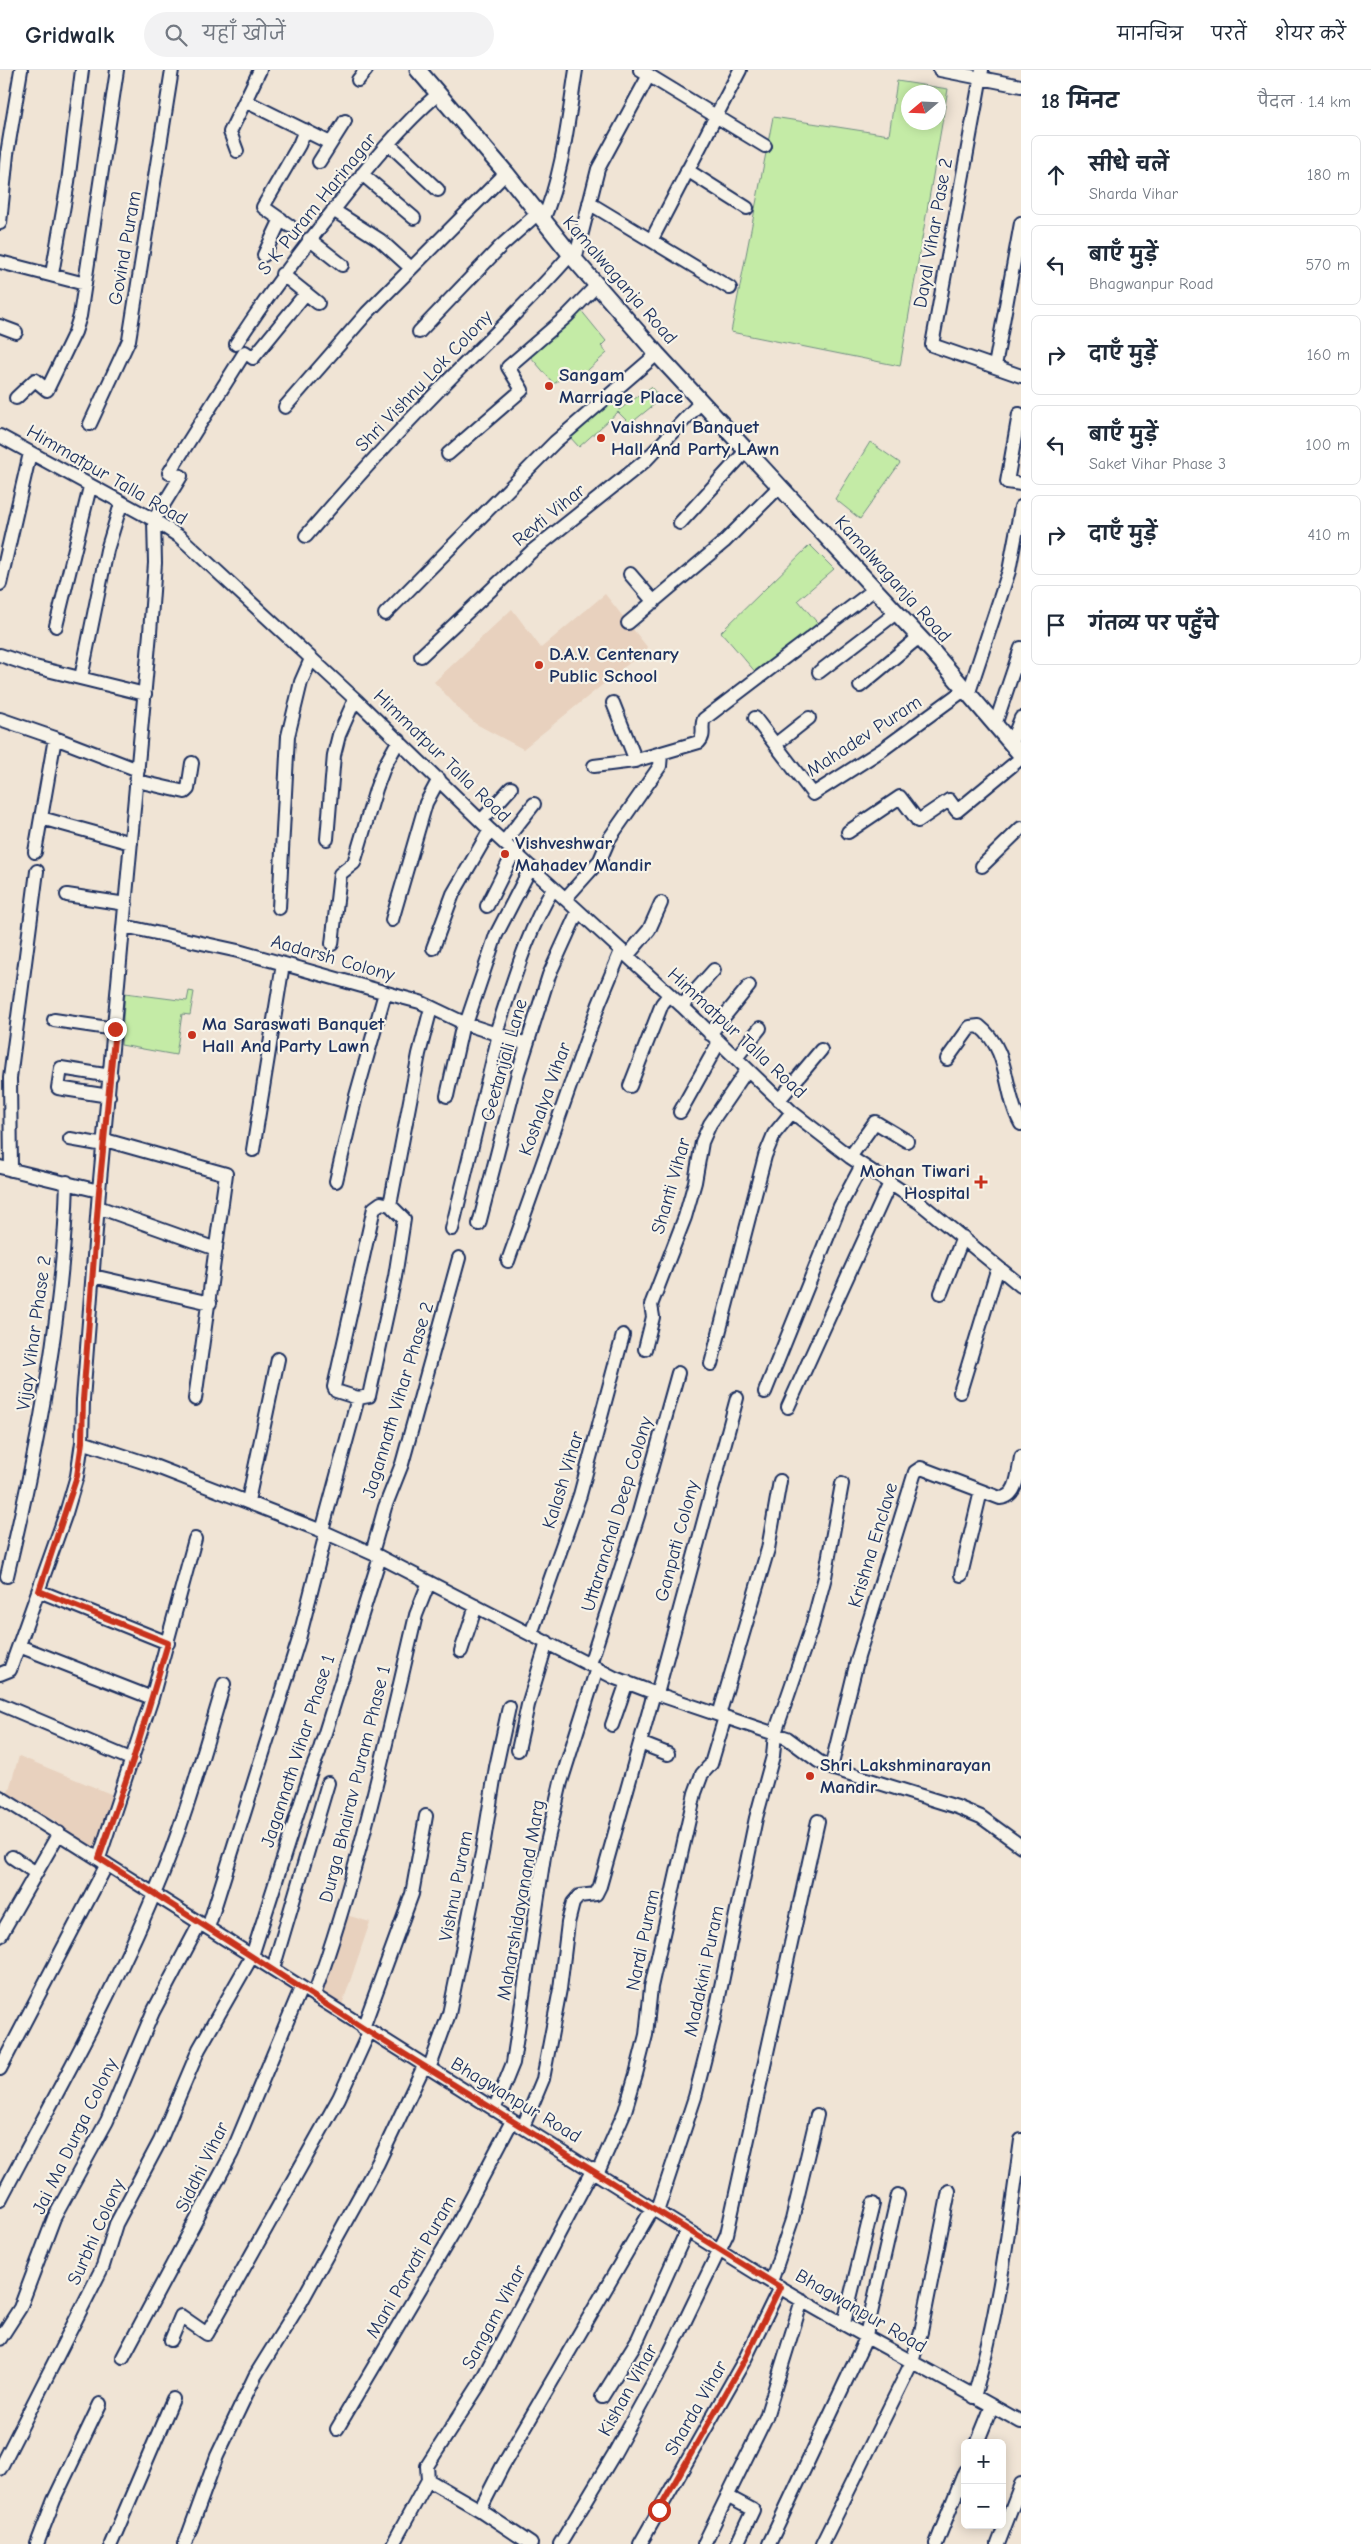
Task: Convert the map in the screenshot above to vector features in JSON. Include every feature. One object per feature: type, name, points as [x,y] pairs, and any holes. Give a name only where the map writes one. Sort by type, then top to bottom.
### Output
[{"type":"main road","name":"Kamalwaganja Road","points":[[418,70],[656,354],[919,637],[966,693],[996,725],[1021,757]]},
{"type":"street","points":[[0,223],[7,154],[21,70]]},
{"type":"street","points":[[52,274],[68,182],[82,70]]},
{"type":"street","points":[[16,398],[34,380],[47,390],[75,332],[85,284],[116,70]]},
{"type":"street","name":"Govind Puram","points":[[90,424],[129,340],[172,70]]},
{"type":"street","points":[[236,151],[230,132],[247,102],[260,70]]},
{"type":"street","points":[[419,332],[489,258],[540,217],[553,192],[567,127],[576,70]]},
{"type":"street","points":[[652,239],[714,116],[740,70]]},
{"type":"street","points":[[940,70],[982,74],[1021,86]]},
{"type":"street","points":[[573,257],[598,169],[645,73],[764,146]]},
{"type":"street","name":"Dayal Vihar Pase 2","points":[[982,74],[932,344],[995,366]]},
{"type":"street","name":"S K Puram Harinagar","points":[[236,344],[282,274],[309,239],[362,174],[438,94]]},
{"type":"street","points":[[247,102],[330,142]]},
{"type":"street","points":[[319,162],[345,121]]},
{"type":"street","points":[[264,255],[286,222],[263,207],[299,145],[305,130]]},
{"type":"street","points":[[389,144],[438,190]]},
{"type":"street","points":[[688,170],[748,208]]},
{"type":"street","points":[[285,407],[367,313],[506,173]]},
{"type":"street","points":[[362,174],[414,218]]},
{"type":"street","points":[[589,203],[652,239],[730,288]]},
{"type":"street","points":[[333,210],[380,240],[411,268]]},
{"type":"street","points":[[1021,223],[995,366],[1021,376]]},
{"type":"street","points":[[309,239],[342,265]]},
{"type":"street","name":"Shri Vishnu Lok Colony","points":[[306,536],[364,469],[573,257]]},
{"type":"street","points":[[0,262],[85,284]]},
{"type":"street","points":[[282,274],[318,303]]},
{"type":"street","points":[[448,454],[522,390],[508,367],[567,316],[597,285]]},
{"type":"street","points":[[0,1674],[10,1670],[20,1646],[74,1485],[82,1442],[99,1191],[145,694],[155,563],[154,520],[181,476],[169,473],[245,352],[253,358],[306,293]]},
{"type":"street","points":[[0,326],[16,332]]},
{"type":"street","points":[[385,614],[555,442],[656,354]]},
{"type":"street","name":"Revti Vihar","points":[[421,656],[531,552],[578,513],[608,493],[645,461],[701,402]]},
{"type":"street","points":[[1019,414],[1007,482],[1021,484]]},
{"type":"street","name":"Himmatpur Talla Road","points":[[0,436],[121,504],[154,520],[180,537],[399,740],[485,826],[682,1006],[746,1070],[792,1112],[850,1158],[890,1183],[963,1237],[1021,1286]]},
{"type":"street","points":[[680,522],[746,451]]},
{"type":"street","points":[[0,584],[30,453]]},
{"type":"street","points":[[628,623],[724,542],[780,486]]},
{"type":"street","points":[[56,626],[90,487]]},
{"type":"street","points":[[81,678],[106,550],[121,504]]},
{"type":"street","points":[[966,693],[1009,571],[1021,507]]},
{"type":"street","points":[[630,574],[654,602]]},
{"type":"street","points":[[594,766],[660,759],[699,742],[703,737],[702,723],[704,719],[875,589]]},
{"type":"street","points":[[819,672],[896,613]]},
{"type":"street","points":[[860,686],[919,637]]},
{"type":"street","points":[[996,725],[1021,648]]},
{"type":"street","points":[[0,655],[16,662],[145,694]]},
{"type":"street","points":[[279,908],[288,736],[301,682],[311,659]]},
{"type":"street","name":"Mahadev Puram","points":[[755,718],[813,794],[966,693]]},
{"type":"street","points":[[327,839],[334,755],[355,699]]},
{"type":"street","points":[[613,703],[636,761]]},
{"type":"street","points":[[776,744],[809,718]]},
{"type":"street","points":[[1011,743],[1021,718]]},
{"type":"street","points":[[0,719],[56,738],[138,776],[185,792],[188,789],[192,763]]},
{"type":"street","points":[[35,852],[56,738]]},
{"type":"street","points":[[332,944],[340,874],[354,863],[376,789],[385,765],[399,740]]},
{"type":"street","points":[[848,832],[900,797],[918,821],[949,800],[957,812],[1021,757]]},
{"type":"street","points":[[565,899],[600,860],[609,839],[660,759]]},
{"type":"street","points":[[392,920],[426,803],[439,779]]},
{"type":"street","points":[[433,948],[453,894],[485,826],[511,788]]},
{"type":"street","points":[[504,842],[534,804]]},
{"type":"street","points":[[41,818],[131,843]]},
{"type":"street","points":[[982,866],[1021,828]]},
{"type":"street","points":[[487,906],[514,852]]},
{"type":"street","points":[[447,1096],[464,1024],[496,935],[531,867]]},
{"type":"street","points":[[37,872],[10,1078],[6,1169],[99,1191]]},
{"type":"street","points":[[452,1229],[498,1034],[524,946],[536,917],[554,889]]},
{"type":"street","points":[[67,895],[126,904]]},
{"type":"street","name":"Koshalya Vihar","points":[[508,1261],[599,1004],[624,953],[649,930],[661,903]]},
{"type":"street","name":"Geetanjali Lane","points":[[478,1224],[527,1044],[549,975],[578,911]]},
{"type":"street","name":"Aadarsh Colony","points":[[124,926],[182,936],[420,1002],[464,1024],[527,1044]]},
{"type":"street","points":[[253,1150],[284,964]]},
{"type":"street","points":[[682,1006],[714,970]]},
{"type":"street","points":[[680,1112],[715,1038],[750,986]]},
{"type":"street","points":[[336,1181],[356,1096],[385,993]]},
{"type":"street","points":[[630,1086],[662,1004],[669,995]]},
{"type":"street","points":[[390,1205],[419,1054],[431,1008]]},
{"type":"street","points":[[54,1020],[115,1029]]},
{"type":"street","points":[[947,1059],[970,1027],[979,1026],[989,1034],[1004,1064],[1015,1114],[1021,1124]]},
{"type":"street","points":[[736,1058],[760,1028]]},
{"type":"street","points":[[779,1100],[821,1050]]},
{"type":"street","points":[[109,1096],[58,1088],[61,1068],[110,1076]]},
{"type":"street","name":"Shanti Vihar","points":[[646,1349],[653,1317],[651,1305],[685,1218],[695,1182],[702,1142],[710,1124],[746,1070]]},
{"type":"street","points":[[710,1364],[765,1156],[774,1134],[792,1112]]},
{"type":"street","points":[[850,1158],[875,1122],[907,1141]]},
{"type":"street","points":[[70,1139],[104,1143],[226,1174],[210,1303],[195,1398]]},
{"type":"street","points":[[765,1392],[840,1206],[862,1165]]},
{"type":"street","name":"Vijay Vihar Phase 2","points":[[7,1576],[38,1440],[50,1363],[65,1241],[67,1182]]},
{"type":"street","points":[[788,1407],[890,1183]]},
{"type":"street","points":[[381,1203],[390,1205],[401,1214],[404,1225],[395,1276],[368,1396],[358,1398],[336,1391],[334,1387],[374,1208],[381,1203]]},
{"type":"street","points":[[98,1207],[216,1249]]},
{"type":"street","points":[[941,1293],[963,1237]]},
{"type":"street","name":"Jagannath Vihar Phase 2","points":[[376,1555],[386,1507],[410,1438],[459,1258]]},
{"type":"street","points":[[960,1392],[998,1268]]},
{"type":"street","points":[[93,1276],[210,1303]]},
{"type":"street","name":"Kalash Vihar","points":[[531,1634],[580,1496],[623,1335]]},
{"type":"street","points":[[248,1501],[278,1359]]},
{"type":"street","name":"Uttaranchal Deep Colony","points":[[593,1666],[678,1373]]},
{"type":"street","name":"Jai Ma Durga Colony","points":[[0,2339],[20,2308],[54,2218],[107,2121],[153,2012],[204,1925],[299,1639],[358,1398]]},
{"type":"street","name":"Ganpati Colony","points":[[640,1743],[737,1398]]},
{"type":"street","points":[[82,1442],[248,1501],[324,1532],[376,1555],[627,1682],[655,1694],[788,1738],[818,1761],[831,1768],[957,1807],[982,1817],[1021,1846]]},
{"type":"street","name":"Krishna Enclave","points":[[831,1768],[858,1657],[915,1472],[921,1468],[1000,1498],[1007,1498],[1013,1493],[1021,1457]]},
{"type":"street","name":"Nardi Puram","points":[[595,2171],[624,2111],[636,2074],[646,2035],[651,1987],[695,1793],[702,1774],[711,1764],[722,1716],[768,1549],[780,1481]]},
{"type":"street","name":"Madakini Puram","points":[[480,2510],[502,2467],[655,2210],[681,2145],[712,2030],[756,1818],[773,1756],[775,1733],[818,1602],[842,1484]]},
{"type":"street","points":[[961,1575],[981,1491]]},
{"type":"street","points":[[0,2069],[103,1861],[168,1643],[195,1539]]},
{"type":"street","name":"Jagannath Vihar Phase 1","points":[[252,1956],[310,1774],[319,1752],[376,1555]]},
{"type":"street","name":"Durga Bhairav Puram Phase 1","points":[[314,1995],[336,1933],[360,1850],[416,1615],[429,1582]]},
{"type":"street","points":[[39,1591],[168,1643]]},
{"type":"street","points":[[461,1651],[476,1606]]},
{"type":"street","points":[[518,1750],[528,1705],[547,1642]]},
{"type":"street","points":[[20,1646],[152,1698]]},
{"type":"street","name":"Maharshidayanand Marg","points":[[494,2110],[514,2063],[544,1856],[561,1782],[593,1666]]},
{"type":"street","points":[[612,1725],[627,1682]]},
{"type":"street","points":[[0,2200],[112,1985],[154,1895],[187,1810],[224,1684]]},
{"type":"street","points":[[0,1704],[133,1760]]},
{"type":"street","name":"Vishnu Puram","points":[[185,2544],[217,2456],[255,2376],[301,2302],[378,2163],[426,2068],[451,2005],[509,1707]]},
{"type":"street","points":[[640,1743],[668,1754]]},
{"type":"street","name":"Mani Parvati Puram","points":[[337,2429],[543,2079],[560,1990],[568,1924],[573,1903],[579,1896],[596,1894],[600,1886],[640,1743]]},
{"type":"street","points":[[272,1969],[328,1783]]},
{"type":"street","name":"Bhagwanpur Road","points":[[1,1800],[59,1833],[426,2068],[775,2284],[1021,2422]]},
{"type":"street","points":[[171,2340],[181,2316],[207,2334],[339,2098],[366,2030],[412,1894],[426,1816]]},
{"type":"street","name":"Kishan Vihar","points":[[560,2544],[614,2454],[665,2360],[721,2250],[727,2234],[818,1821]]},
{"type":"street","points":[[0,1936],[59,1833]]},
{"type":"street","points":[[12,1857],[36,1873]]},
{"type":"street","name":"Surbhi Colony","points":[[0,2469],[103,2266],[116,2224],[160,2141],[199,2049],[252,1956]]},
{"type":"street","name":"Siddhi Vihar","points":[[123,2357],[232,2152],[301,1988]]},
{"type":"street","name":"Sharda Vihar","points":[[640,2544],[745,2359],[775,2284],[817,2115]]},
{"type":"street","points":[[974,2397],[986,2355],[1015,2223],[1021,2140]]},
{"type":"street","name":"Sangam Vihar","points":[[394,2544],[428,2480],[427,2466],[479,2385],[595,2171]]},
{"type":"street","points":[[822,2544],[912,2362],[921,2332],[949,2191]]},
{"type":"street","points":[[770,2544],[866,2335],[898,2195]]},
{"type":"street","points":[[844,2323],[873,2204]]},
{"type":"street","points":[[602,2397],[638,2339],[687,2230]]},
{"type":"street","points":[[704,2544],[766,2417],[802,2300]]},
{"type":"street","points":[[111,2544],[174,2399]]},
{"type":"street","points":[[36,2544],[54,2500],[100,2404]]},
{"type":"street","points":[[979,2439],[992,2406]]},
{"type":"street","points":[[428,2480],[480,2510],[531,2544]]},
{"type":"street","points":[[936,2544],[961,2481]]},
{"type":"street","points":[[998,2544],[1021,2484]]},
{"type":"street","points":[[727,2496],[753,2510],[737,2544]]},
{"type":"shaded area","name":"D.A.V. Centenary Public School","points":[[605,594],[648,648],[523,749],[476,724],[434,682],[512,609],[541,648]]},
{"type":"shaded area","points":[[19,1756],[118,1797],[99,1852],[53,1823],[54,1820],[45,1818],[7,1796]]},
{"type":"shaded area","points":[[346,1915],[370,1922],[341,2008],[319,1995]]},
{"type":"green space","points":[[897,81],[922,85],[901,85],[901,130],[941,130],[900,366],[731,332],[773,117],[889,135]]},
{"type":"green space","points":[[580,309],[606,341],[601,346],[607,353],[580,377],[576,372],[568,379],[564,375],[554,384],[530,356]]},
{"type":"green space","points":[[651,387],[661,399],[630,424],[618,412],[579,447],[569,436],[611,400],[619,410]]},
{"type":"green space","points":[[870,442],[900,463],[860,519],[835,499]]},
{"type":"green space","points":[[810,545],[834,569],[798,600],[821,627],[758,675],[721,632]]},
{"type":"green space","points":[[189,991],[194,992],[190,1015],[182,1014],[176,1055],[121,1045],[125,993],[187,1001]]},
{"type":"place","name":"Sangam Marriage Place","points":[[549,386]]},
{"type":"place","name":"Vaishnavi Banquet Hall And Party LAwn","points":[[601,438]]},
{"type":"place","name":"D.A.V. Centenary Public School","points":[[539,665]]},
{"type":"place","name":"Vishveshwar Mahadev Mandir","points":[[505,854]]},
{"type":"place","name":"Ma Saraswati Banquet Hall And Party Lawn","points":[[192,1035]]},
{"type":"place","name":"Mohan Tiwari Hospital","points":[[981,1182]]},
{"type":"place","name":"Shri Lakshminarayan Mandir","points":[[810,1776]]},
{"type":"route","points":[[115,1029],[99,1191],[83,1400],[82,1442],[77,1476],[39,1591],[168,1643],[133,1760],[99,1858],[369,2032],[598,2172],[657,2212],[780,2287],[745,2359],[659,2510]]}]
